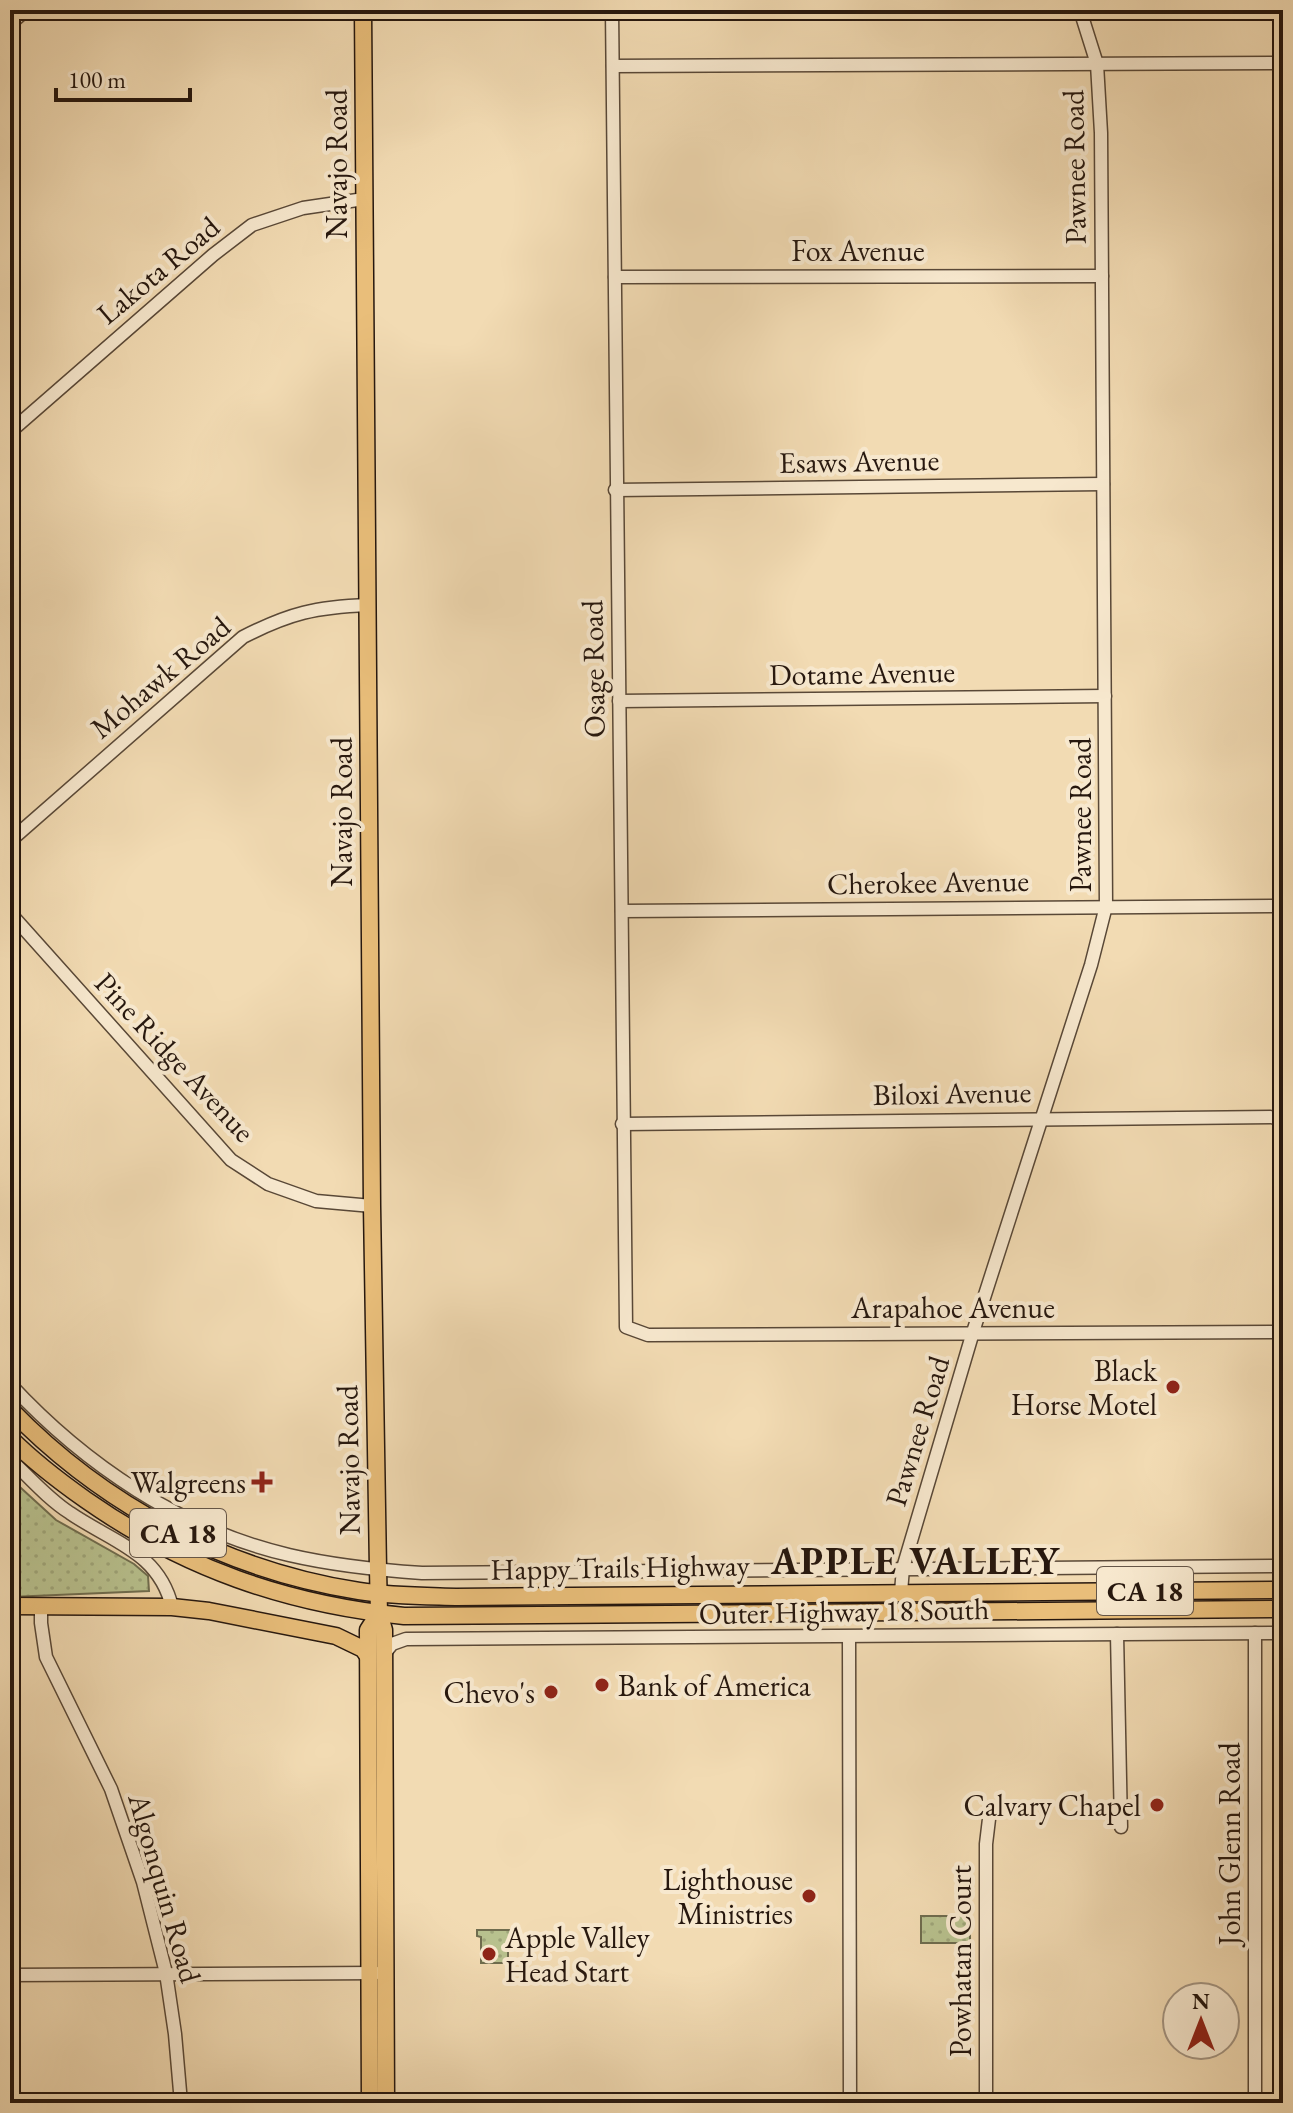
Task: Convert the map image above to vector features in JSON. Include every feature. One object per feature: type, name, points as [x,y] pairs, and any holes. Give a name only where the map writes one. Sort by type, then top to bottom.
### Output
[{"type":"main road","name":"Navajo Road","points":[[363,10],[372,1206],[379,1594],[376,1655],[377,1973],[370,2103]]},
{"type":"main road","name":"Happy Trails Highway","points":[[10,1409],[71,1466],[124,1503],[195,1542],[268,1570],[312,1582],[379,1594],[456,1597],[1283,1590]]},
{"type":"main road","name":"Happy Trails Highway","points":[[10,1438],[55,1478],[90,1503],[138,1535],[184,1559],[377,1624],[404,1616],[1283,1609]]},
{"type":"main road","points":[[785,1613],[806,1605],[890,1604],[901,1592]]},
{"type":"main road","points":[[901,1612],[911,1601],[992,1599],[1006,1592]]},
{"type":"main road","points":[[10,1606],[172,1607],[240,1615],[336,1636],[376,1655]]},
{"type":"main road","points":[[336,1636],[377,1624]]},
{"type":"main road","name":"Navajo Road","points":[[377,1973],[386,2103]]},
{"type":"street","points":[[10,24],[26,10]]},
{"type":"street","name":"Osage Road","points":[[612,10],[626,1327]]},
{"type":"street","name":"Pawnee Road","points":[[901,1592],[903,1568],[973,1332],[1091,965],[1106,906],[1101,133],[1097,64],[1080,10]]},
{"type":"street","points":[[613,66],[1283,63]]},
{"type":"street","name":"Lakota Road","points":[[10,432],[213,255],[252,225],[303,208],[364,199]]},
{"type":"street","name":"Fox Avenue","points":[[615,277],[1102,276]]},
{"type":"street","name":"Esaws Avenue","points":[[615,490],[1103,484]]},
{"type":"street","name":"Mohawk Road","points":[[10,841],[243,637],[278,619],[327,607],[368,605]]},
{"type":"street","name":"Dotame Avenue","points":[[619,701],[1105,696]]},
{"type":"street","name":"Cherokee Avenue","points":[[622,911],[1283,906]]},
{"type":"street","name":"Pine Ridge Avenue","points":[[10,913],[231,1160],[268,1184],[316,1201],[372,1206]]},
{"type":"street","name":"Biloxi Avenue","points":[[622,1124],[1283,1117]]},
{"type":"street","name":"Arapahoe Avenue","points":[[626,1327],[648,1335],[1283,1332]]},
{"type":"street","points":[[10,1384],[52,1427],[88,1456],[158,1503],[195,1522],[286,1555],[378,1569],[471,1573],[1283,1566]]},
{"type":"street","points":[[10,1459],[67,1512],[149,1562],[160,1575],[172,1607]]},
{"type":"street","name":"Algonquin Road","points":[[41,1606],[46,1657],[111,1789],[143,1882],[166,1973],[181,2103]]},
{"type":"street","points":[[901,1612],[901,1636]]},
{"type":"street","points":[[377,1624],[406,1639]]},
{"type":"street","name":"John Glenn Road","points":[[1255,1633],[1255,2103]]},
{"type":"street","name":"Outer Highway 18 South","points":[[406,1639],[1283,1633]]},
{"type":"street","points":[[1117,1634],[1121,1827]]},
{"type":"street","points":[[849,1637],[850,2103]]},
{"type":"street","points":[[376,1655],[406,1639]]},
{"type":"street","name":"Powhatan Court","points":[[986,2103],[986,1844],[989,1819]]},
{"type":"street","points":[[10,1975],[377,1973]]},
{"type":"green space","points":[[10,1478],[56,1520],[134,1564],[148,1576],[149,1591],[10,1597]]},
{"type":"green space","points":[[921,1916],[970,1916],[970,1943],[921,1943]]},
{"type":"green space","points":[[477,1930],[512,1930],[508,1963],[481,1963],[481,1937],[477,1936]]},
{"type":"place","name":"Black Horse Motel","points":[[1173,1387]]},
{"type":"place","name":"Walgreens","points":[[262,1482]]},
{"type":"place","name":"Bank of America","points":[[602,1685]]},
{"type":"place","name":"Chevo's","points":[[551,1692]]},
{"type":"place","name":"Calvary Chapel","points":[[1157,1805]]},
{"type":"place","name":"Lighthouse Ministries","points":[[809,1896]]},
{"type":"place","name":"Apple Valley Head Start","points":[[489,1954]]},
{"type":"district","name":"APPLE VALLEY","points":[[916,1560]]}]
